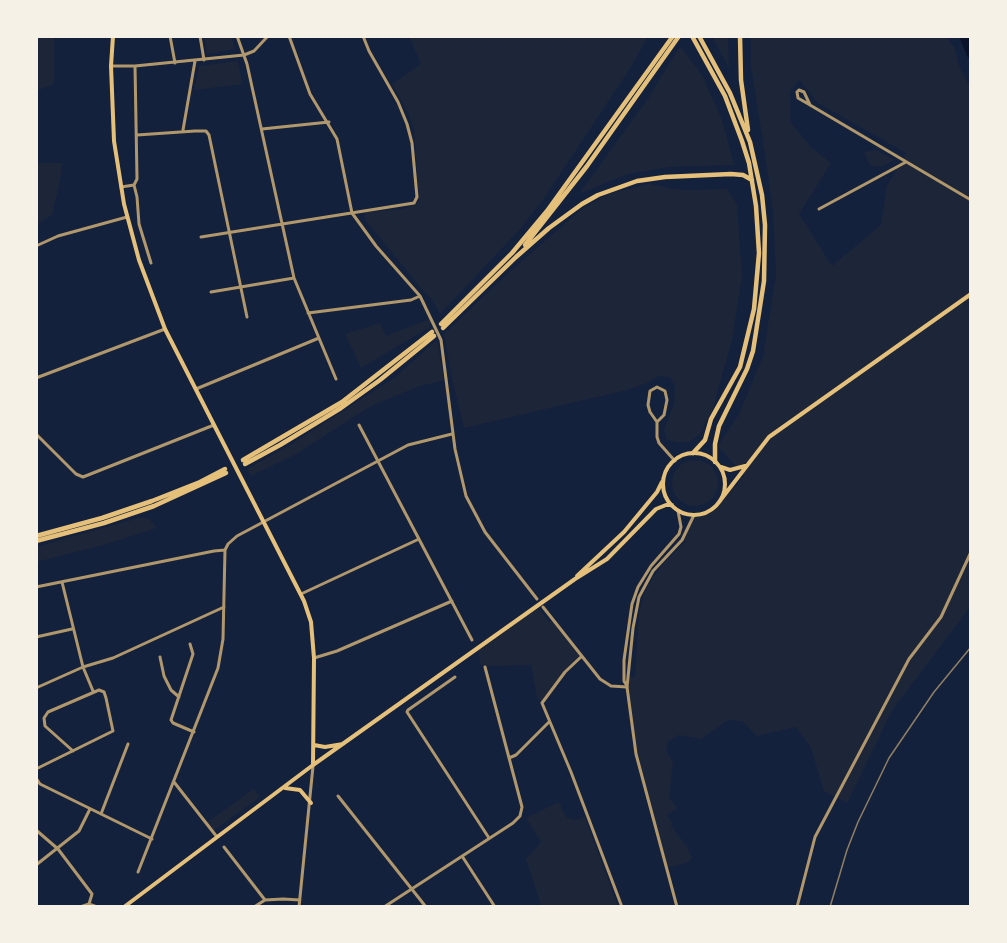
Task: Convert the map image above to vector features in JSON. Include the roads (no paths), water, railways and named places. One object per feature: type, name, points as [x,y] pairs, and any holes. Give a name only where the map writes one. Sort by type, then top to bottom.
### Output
[{"type":"highway","points":[[673,36],[547,211],[512,253],[442,326],[549,228],[582,204],[617,187],[651,179],[695,175],[738,174],[752,180]]},
{"type":"highway","points":[[516,257],[587,166],[679,36]]},
{"type":"highway","points":[[692,36],[714,73],[735,120],[752,180],[759,253],[754,309],[737,374],[711,419],[705,440],[693,453]]},
{"type":"highway","points":[[699,36],[730,93],[750,142]]},
{"type":"highway","points":[[716,462],[715,444],[719,426],[747,369],[753,351],[764,281],[763,205],[750,142],[741,80],[740,36]]},
{"type":"highway","points":[[244,462],[342,402],[433,334]]},
{"type":"highway","points":[[36,536],[102,518],[152,501],[226,471],[154,506],[104,523],[36,541]]},
{"type":"main road","points":[[113,36],[111,66],[113,127],[121,187],[139,260],[165,329],[311,621],[314,658],[313,765]]},
{"type":"main road","points":[[664,479],[664,490],[672,505],[678,510],[694,515],[707,512],[719,502],[769,437],[971,294]]},
{"type":"main road","points":[[575,579],[624,532],[657,492],[675,460],[680,456],[693,453],[706,454],[716,462],[724,476],[725,486],[719,502]]},
{"type":"main road","points":[[720,467],[730,470],[746,466]]},
{"type":"main road","points":[[124,907],[313,765],[549,597],[607,559],[656,509],[672,505]]},
{"type":"main road","points":[[314,745],[325,747],[344,744]]},
{"type":"main road","points":[[282,789],[300,790],[311,803]]},
{"type":"street","points":[[170,36],[175,63]]},
{"type":"street","points":[[200,36],[204,60]]},
{"type":"street","points":[[237,36],[262,129],[294,278],[336,379]]},
{"type":"street","points":[[111,66],[175,63],[244,56],[254,51],[268,36]]},
{"type":"street","points":[[288,36],[310,94],[328,122],[339,145],[346,192],[352,213],[376,246],[420,296],[434,321],[441,340],[458,467],[472,510],[498,551],[537,598]]},
{"type":"street","points":[[201,237],[411,204],[417,197],[412,143],[407,124],[363,36]]},
{"type":"street","points":[[183,131],[195,61]]},
{"type":"street","points":[[135,66],[137,179],[134,185],[139,224],[151,262]]},
{"type":"street","points":[[810,105],[804,92],[799,90],[798,98],[971,200]]},
{"type":"street","points":[[262,129],[328,122]]},
{"type":"street","points":[[137,135],[183,131],[206,131],[209,135],[247,317]]},
{"type":"street","points":[[819,209],[906,162]]},
{"type":"street","points":[[121,187],[134,185]]},
{"type":"street","points":[[36,246],[58,236],[127,217]]},
{"type":"street","points":[[211,292],[294,278]]},
{"type":"street","points":[[308,313],[411,300],[420,296]]},
{"type":"street","points":[[36,378],[165,329]]},
{"type":"street","points":[[196,389],[319,338]]},
{"type":"street","points":[[657,422],[648,405],[650,391],[657,387],[665,391],[667,405],[657,422],[656,433],[659,443],[675,460]]},
{"type":"street","points":[[36,434],[76,474],[83,477],[214,425]]},
{"type":"street","points":[[359,425],[472,640]]},
{"type":"street","points":[[138,872],[218,668],[223,639],[225,550],[231,540],[408,445],[452,434]]},
{"type":"street","points":[[665,554],[679,534],[681,527],[678,510]]},
{"type":"street","points":[[677,907],[636,754],[627,687],[624,681],[624,660],[632,604],[644,576],[682,540],[694,515]]},
{"type":"street","points":[[300,595],[419,539]]},
{"type":"street","points":[[36,587],[225,550]]},
{"type":"street","points":[[797,907],[815,837],[909,659],[941,617],[971,552]]},
{"type":"street","points":[[62,582],[72,629],[93,691]]},
{"type":"street","points":[[314,658],[337,651],[452,601]]},
{"type":"street","points":[[543,607],[605,683],[627,687]]},
{"type":"street","points":[[36,688],[224,608]]},
{"type":"street","points":[[36,637],[72,629]]},
{"type":"street","points":[[190,644],[193,654],[171,717],[172,722],[194,732]]},
{"type":"street","points":[[582,656],[565,672],[542,702],[622,907]]},
{"type":"street","points":[[160,657],[164,676],[171,690],[179,697]]},
{"type":"street","points":[[384,907],[513,823],[522,811],[485,667]]},
{"type":"street","points":[[455,676],[407,712],[489,838]]},
{"type":"street","points":[[36,770],[113,731],[104,692],[93,691],[48,712],[44,718],[45,726],[73,751]]},
{"type":"street","points":[[509,758],[516,755],[549,722]]},
{"type":"street","points":[[101,814],[128,744]]},
{"type":"street","points":[[299,907],[313,765]]},
{"type":"street","points":[[36,778],[40,784],[152,839]]},
{"type":"street","points":[[174,782],[217,837]]},
{"type":"street","points":[[338,796],[426,907]]},
{"type":"street","points":[[36,866],[79,831],[90,809]]},
{"type":"street","points":[[36,830],[58,849],[92,894],[89,904]]},
{"type":"street","points":[[224,847],[266,900]]},
{"type":"street","points":[[462,856],[495,907]]},
{"type":"street","points":[[254,907],[266,900],[300,900]]},
{"type":"street","points":[[80,907],[89,904],[97,907]]},
{"type":"waterway","points":[[964,36],[971,54]]},
{"type":"railway","points":[[830,907],[858,822],[889,758],[934,692],[971,647]]}]
